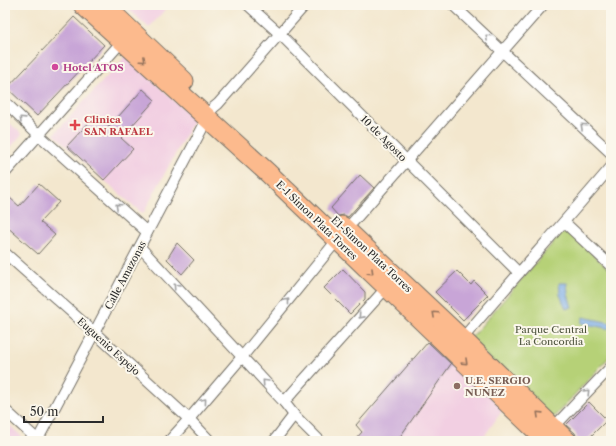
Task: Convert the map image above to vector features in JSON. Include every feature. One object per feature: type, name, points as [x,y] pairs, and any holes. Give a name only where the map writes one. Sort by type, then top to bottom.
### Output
[{"type":"highway","points":[[83,5],[127,36]]},
{"type":"highway","name":"E1-Simon Plata Torres","points":[[104,5],[127,36],[342,235],[462,339],[546,437],[567,441]]},
{"type":"highway","name":"E-1 Simon Plata Torres","points":[[342,235],[386,287],[546,437]]},
{"type":"street","name":"10 de Agosto","points":[[248,5],[280,34],[518,273]]},
{"type":"street","name":"Calle Amazonas","points":[[38,441],[210,113],[305,5]]},
{"type":"street","points":[[453,5],[611,153]]},
{"type":"street","points":[[169,441],[242,357],[342,235],[543,5]]},
{"type":"street","points":[[5,173],[127,36]]},
{"type":"street","points":[[5,102],[39,135],[147,232]]},
{"type":"street","points":[[462,339],[611,167]]},
{"type":"street","points":[[564,222],[611,266]]},
{"type":"street","points":[[140,247],[284,402],[294,415],[320,441]]},
{"type":"street","name":"Euguenio Espejo","points":[[5,253],[189,419],[210,441]]},
{"type":"street","points":[[284,402],[386,287]]},
{"type":"street","points":[[546,437],[611,367]]},
{"type":"street","points":[[5,410],[38,441]]},
{"type":"street","points":[[274,441],[294,415]]},
{"type":"shaded area","points":[[124,5],[169,5],[149,28]]},
{"type":"shaded area","points":[[126,56],[194,119],[143,214],[104,180],[96,116],[67,146],[54,134]]},
{"type":"shaded area","points":[[5,119],[22,134],[5,154]]},
{"type":"shaded area","name":"U.E. SERGIO NUÑEZ","points":[[452,363],[504,408],[481,441],[397,441]]},
{"type":"shaded area","points":[[5,421],[22,437],[20,441],[5,441]]},
{"type":"green space","name":"Parque Central La Concordia","points":[[565,229],[611,271],[611,355],[553,418],[469,340]]},
{"type":"water","points":[[559,283],[567,283],[568,294],[572,307],[566,309],[560,295]]},
{"type":"water","points":[[583,317],[611,323],[611,329],[581,323]]},
{"type":"building","name":"Hotel ATOS","points":[[74,17],[104,45],[37,116],[7,88]]},
{"type":"building","points":[[143,89],[155,100],[121,138],[133,149],[104,180],[67,146],[96,115],[109,127]]},
{"type":"building","points":[[360,175],[374,188],[348,217],[344,215],[338,216],[331,208]]},
{"type":"building","points":[[39,184],[59,202],[40,222],[55,235],[38,254],[5,225],[5,204],[10,198],[19,206]]},
{"type":"building","points":[[177,243],[194,260],[182,274],[167,259]]},
{"type":"building","points":[[343,269],[365,292],[365,299],[350,314],[324,288]]},
{"type":"building","points":[[457,271],[471,285],[474,281],[488,295],[463,320],[435,292]]},
{"type":"building","points":[[428,342],[451,364],[397,441],[354,441],[362,432],[356,425]]},
{"type":"building","points":[[589,402],[607,420],[586,441],[578,441],[575,433],[566,425]]},
{"type":"place","name":"Hotel ATOS","points":[[55,67]]},
{"type":"place","name":"Clinica SAN RAFAEL","points":[[75,125]]},
{"type":"place","name":"U.E. SERGIO NUÑEZ","points":[[457,386]]}]
